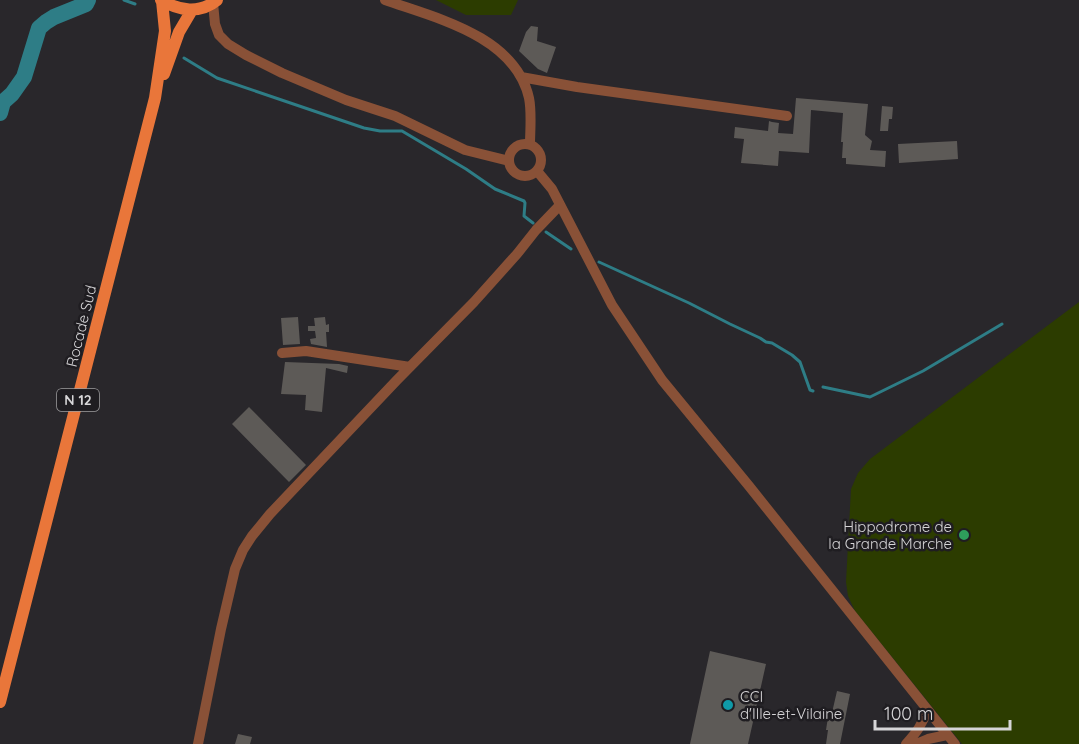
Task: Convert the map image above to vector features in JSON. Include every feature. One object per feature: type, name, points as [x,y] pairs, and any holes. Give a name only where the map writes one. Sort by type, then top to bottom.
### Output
[{"type":"main road","points":[[161,0],[176,8],[192,10],[215,2]]},
{"type":"main road","name":"Rocade Sud","points":[[0,702],[155,98],[165,31],[161,0]]},
{"type":"main road","name":"Rocade Sud","points":[[155,98],[180,32],[192,10]]},
{"type":"street","points":[[385,0],[466,29],[499,51],[521,78],[528,98],[530,145]]},
{"type":"street","points":[[215,2],[215,24],[219,34],[228,44],[246,55],[346,100],[395,116],[465,150],[508,161]]},
{"type":"street","points":[[521,78],[787,117]]},
{"type":"street","points":[[520,145],[530,145],[538,150],[541,158],[540,166],[529,176],[518,175],[510,167],[508,161],[513,149],[520,145]]},
{"type":"street","points":[[537,171],[552,189],[612,305],[663,380],[951,740]]},
{"type":"street","points":[[198,744],[234,569],[252,536],[270,514],[474,302],[560,205]]},
{"type":"street","points":[[282,353],[306,351],[410,367]]},
{"type":"street","points":[[906,744],[920,728],[927,710]]},
{"type":"street","points":[[916,744],[928,739],[951,740]]},
{"type":"green space","points":[[436,0],[518,0],[511,15],[466,15]]},
{"type":"green space","name":"Hippodrome de la Grande Marche","points":[[1079,302],[1079,744],[962,744],[855,611],[848,596],[846,582],[851,489],[858,473],[870,459]]},
{"type":"building","points":[[531,26],[538,27],[537,41],[556,47],[547,73],[538,69],[519,51],[526,32]]},
{"type":"building","points":[[796,98],[868,104],[865,135],[872,141],[870,150],[886,151],[885,167],[846,164],[846,158],[842,158],[843,142],[841,142],[843,113],[811,110],[809,153],[779,151],[778,166],[741,163],[744,139],[734,138],[735,127],[768,131],[769,121],[779,123],[778,133],[793,134]]},
{"type":"building","points":[[882,106],[893,107],[888,131],[880,131]]},
{"type":"building","points":[[957,141],[958,159],[899,163],[898,144]]},
{"type":"building","points":[[298,317],[300,344],[283,345],[281,318]]},
{"type":"building","points":[[325,317],[326,325],[329,324],[329,332],[326,332],[327,347],[311,344],[310,339],[316,338],[315,331],[308,331],[308,326],[315,326],[314,318]]},
{"type":"building","points":[[285,362],[348,366],[347,373],[326,368],[322,412],[305,410],[306,395],[281,394]]},
{"type":"building","points":[[249,407],[306,465],[289,482],[232,424]]},
{"type":"building","name":"CCI d'Ille-et-Vilaine","points":[[710,651],[766,664],[748,744],[690,744]]},
{"type":"building","points":[[837,691],[850,694],[840,744],[826,744],[828,717],[831,717]]},
{"type":"building","points":[[238,734],[252,737],[250,744],[235,744]]},
{"type":"waterway","points":[[0,113],[3,102],[24,77],[39,28],[54,17],[86,4],[88,0]]},
{"type":"waterway","points":[[124,0],[135,4]]},
{"type":"waterway","points":[[184,58],[217,78],[364,128],[402,131],[495,189],[524,201],[524,216],[533,223]]},
{"type":"waterway","points":[[546,232],[571,249]]},
{"type":"waterway","points":[[599,262],[689,303],[792,355],[800,362],[810,390],[813,391]]},
{"type":"waterway","points":[[823,387],[870,397],[923,371],[1002,324]]},
{"type":"place","name":"Hippodrome de la Grande Marche","points":[[964,535]]},
{"type":"place","name":"CCI d'Ille-et-Vilaine","points":[[728,705]]}]
